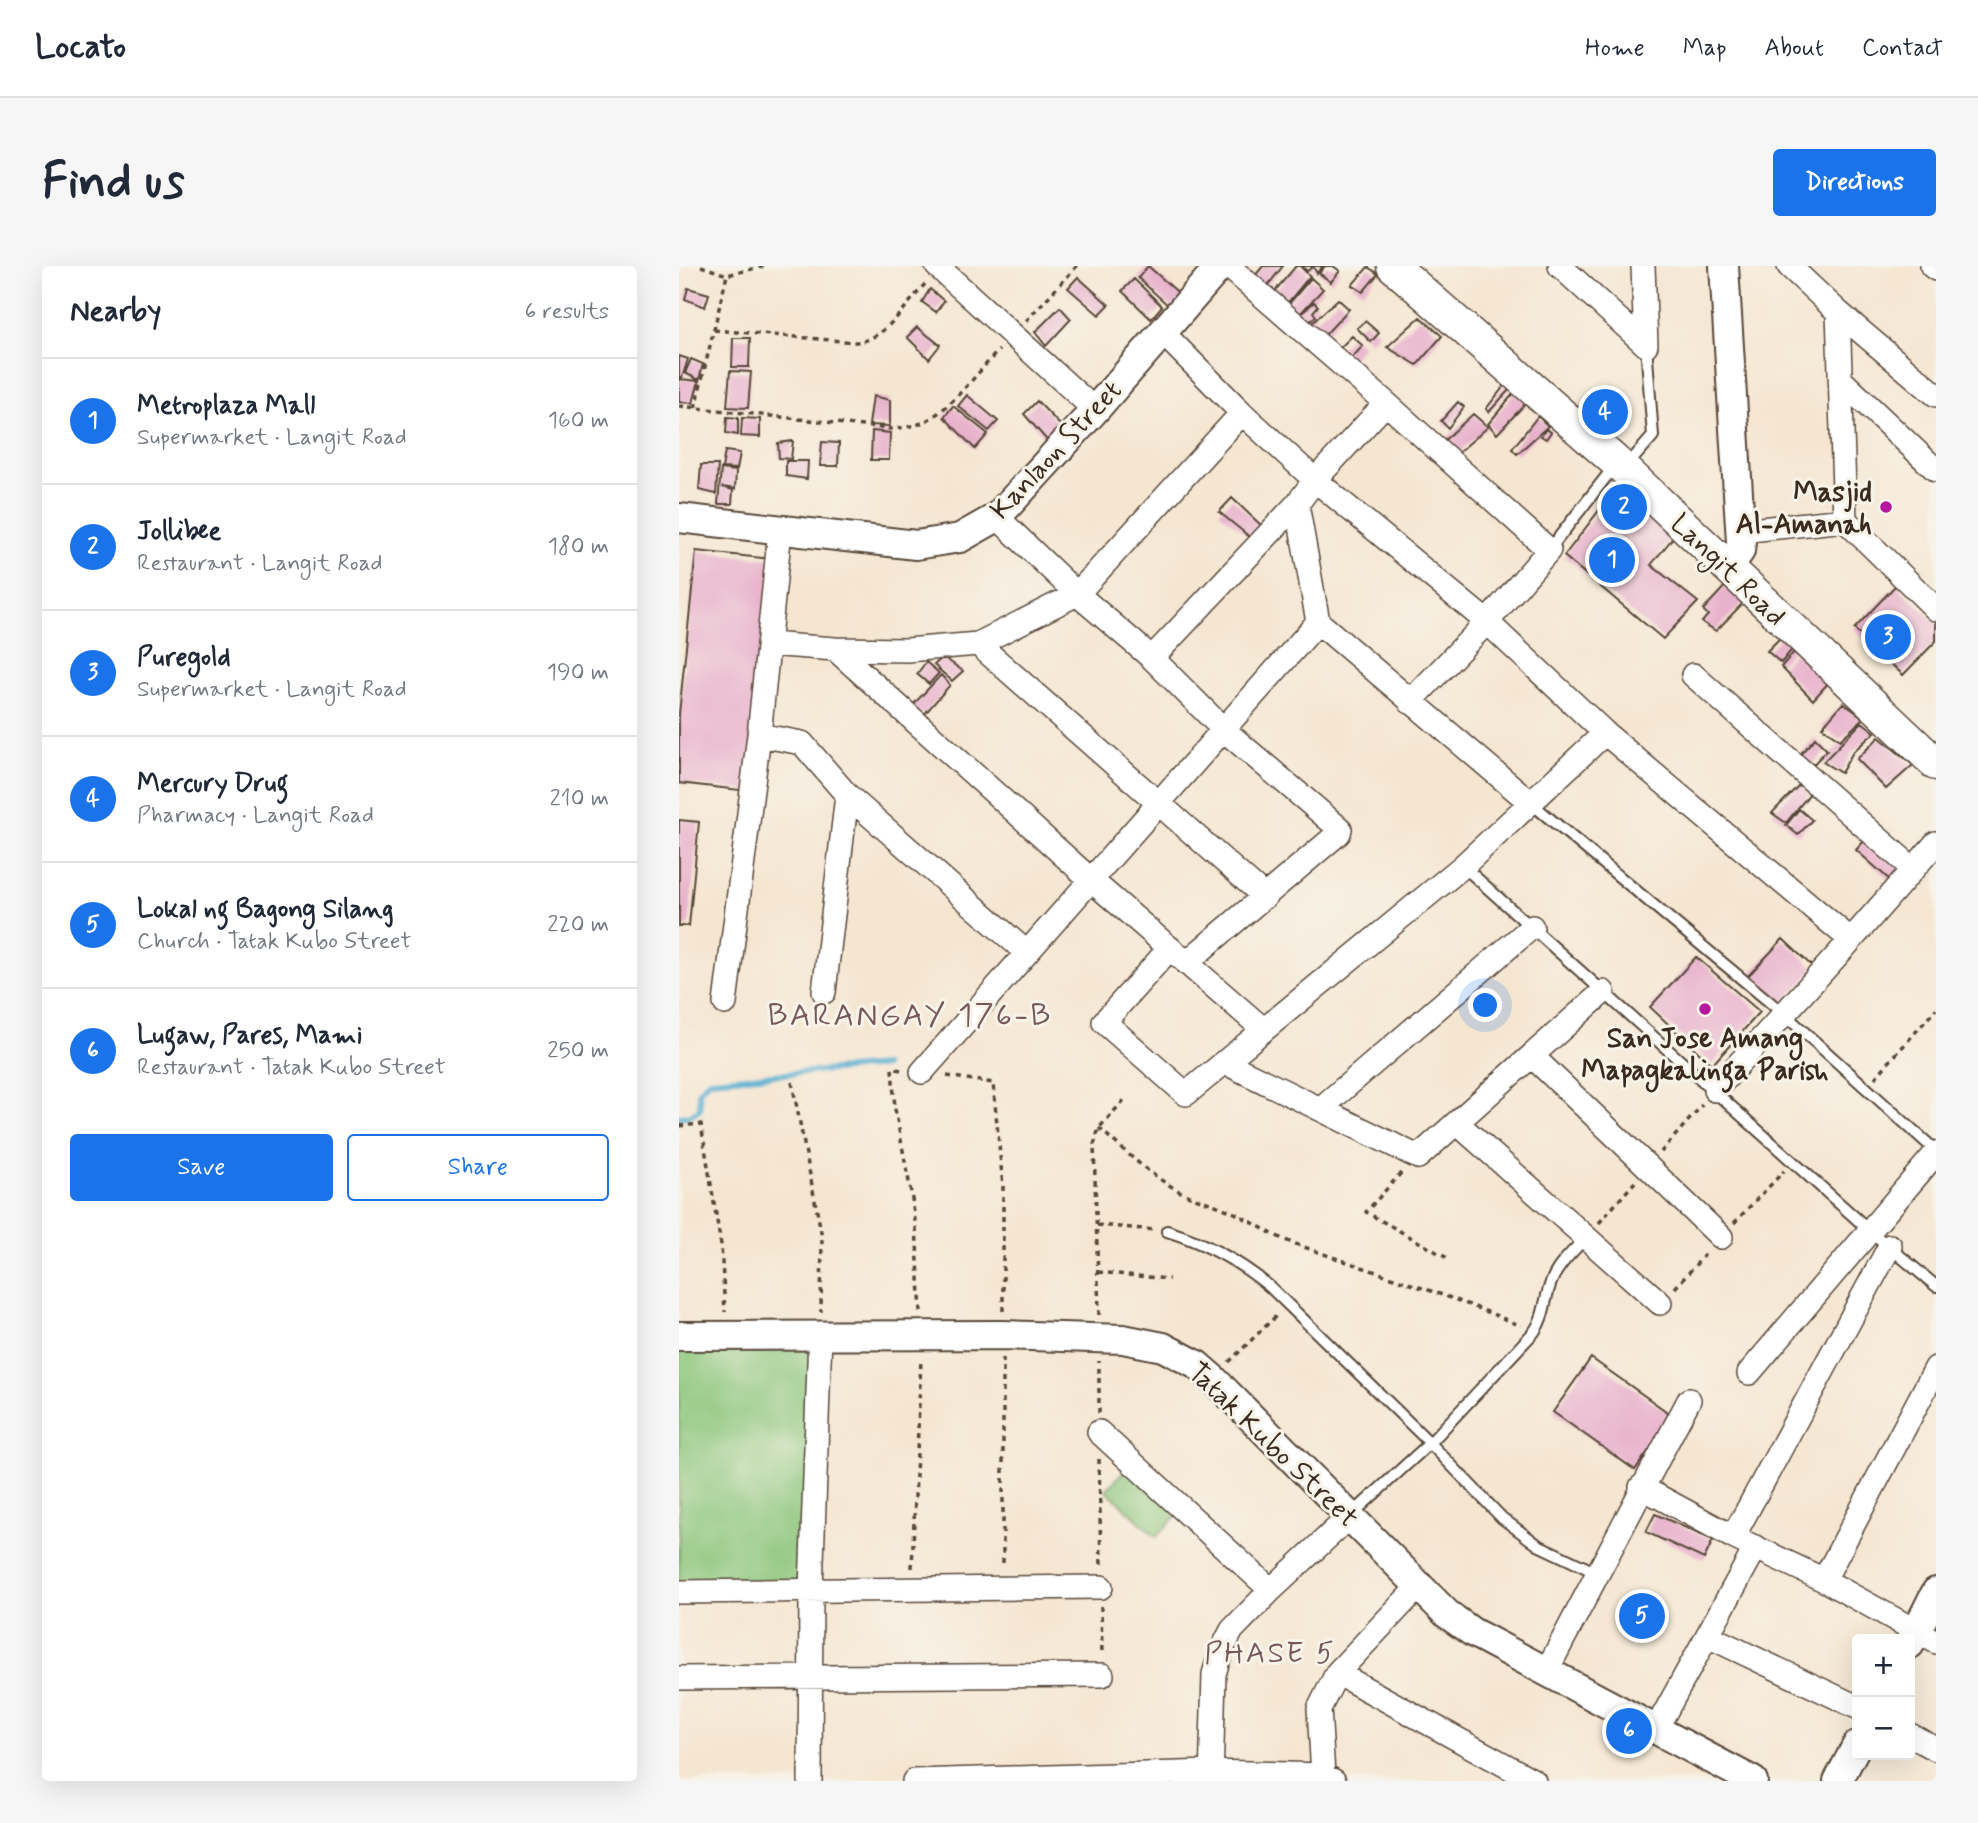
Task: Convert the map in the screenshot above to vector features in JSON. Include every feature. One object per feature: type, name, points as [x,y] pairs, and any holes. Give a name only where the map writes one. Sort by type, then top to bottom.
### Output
[{"type":"main road","name":"Langit Road","points":[[1393,266],[1620,466],[1934,758]]},
{"type":"street","name":"Kanlaon Street","points":[[679,518],[916,545],[960,538],[997,517],[1095,410],[1220,266]]},
{"type":"street","points":[[1227,266],[1386,403],[1549,550],[1487,622],[1410,702]]},
{"type":"street","points":[[1560,266],[1646,345]]},
{"type":"street","points":[[1643,266],[1646,345]]},
{"type":"street","points":[[1724,266],[1741,531],[1740,551],[1729,566]]},
{"type":"street","points":[[1789,266],[1838,312],[1936,395]]},
{"type":"street","points":[[938,267],[1095,410]]},
{"type":"street","points":[[1838,312],[1845,520],[1936,609]]},
{"type":"street","points":[[1163,332],[1242,412],[1315,480],[1487,622],[1605,733],[1851,940]]},
{"type":"street","points":[[1841,380],[1936,470]]},
{"type":"street","points":[[1152,658],[1297,504],[1315,480],[1386,403]]},
{"type":"street","points":[[768,644],[835,649],[907,650],[978,644],[1077,594],[1242,412]]},
{"type":"street","points":[[1297,504],[1318,622],[1531,803]]},
{"type":"street","points":[[997,517],[1077,594],[1152,658],[1224,730],[1340,829],[1339,833],[1265,897],[1178,956],[1104,1022],[1186,1094],[1463,866],[1605,733]]},
{"type":"street","points":[[1741,531],[1845,520]]},
{"type":"street","points":[[725,1003],[780,530]]},
{"type":"street","points":[[922,1072],[1318,622]]},
{"type":"street","points":[[978,644],[1265,897]]},
{"type":"street","points":[[835,649],[1091,880],[1263,1029]]},
{"type":"street","points":[[1693,675],[1913,869]]},
{"type":"street","points":[[758,735],[801,743],[847,795],[1027,953]]},
{"type":"street","points":[[824,992],[847,795]]},
{"type":"street","points":[[1715,1090],[1936,843]]},
{"type":"street","points":[[1320,1109],[1532,927]]},
{"type":"street","points":[[1224,1062],[1418,1157],[1603,992]]},
{"type":"street","points":[[1532,1056],[1721,1237]]},
{"type":"street","points":[[1457,1123],[1660,1304]]},
{"type":"street","points":[[1749,1373],[1936,1152]]},
{"type":"street","points":[[1733,1536],[1890,1246]]},
{"type":"street","points":[[810,1781],[811,1590],[820,1335]]},
{"type":"street","name":"Tatak Kubo Street","points":[[679,1336],[1099,1337],[1163,1347],[1197,1366],[1212,1378],[1447,1614],[1472,1632],[1753,1781]]},
{"type":"street","points":[[1824,1580],[1936,1368]]},
{"type":"street","points":[[1546,1672],[1689,1400]]},
{"type":"street","points":[[1099,1432],[1271,1590]]},
{"type":"street","points":[[1641,1487],[1824,1580],[1921,1639],[1936,1592]]},
{"type":"street","points":[[1212,1776],[1214,1674],[1221,1651],[1232,1630],[1349,1517]]},
{"type":"street","points":[[1656,1729],[1756,1547]]},
{"type":"street","points":[[913,1781],[1212,1776],[1329,1778],[1319,1709],[1337,1673],[1419,1586]]},
{"type":"street","points":[[679,1592],[1101,1587]]},
{"type":"street","points":[[1708,1636],[1852,1705]]},
{"type":"street","points":[[1337,1673],[1534,1781]]},
{"type":"street","points":[[679,1678],[1102,1675]]},
{"type":"street","points":[[1915,1738],[1936,1749]]},
{"type":"street","points":[[1838,1781],[1852,1754]]},
{"type":"lane","points":[[1549,550],[1620,466],[1653,436],[1646,345]]},
{"type":"lane","points":[[1531,803],[1784,1014],[1936,1152]]},
{"type":"lane","points":[[1463,866],[1869,1230],[1936,1286]]},
{"type":"lane","points":[[1167,1231],[1216,1250],[1247,1268],[1288,1304],[1430,1443],[1482,1499],[1519,1532],[1538,1545],[1597,1573]]},
{"type":"lane","points":[[1349,1517],[1430,1443],[1534,1332],[1544,1313],[1552,1279],[1587,1237]]},
{"type":"path","points":[[701,266],[727,275],[765,266]]},
{"type":"path","points":[[679,406],[891,429],[920,424],[942,409],[1077,266]]},
{"type":"path","points":[[714,330],[868,341],[880,333],[938,267]]},
{"type":"path","points":[[695,408],[727,275]]},
{"type":"path","points":[[1867,1087],[1936,1009]]},
{"type":"path","points":[[892,1069],[895,1108],[916,1227],[922,1335],[911,1590]]},
{"type":"path","points":[[792,1082],[822,1237],[820,1335]]},
{"type":"path","points":[[993,1083],[1003,1186],[1003,1587]]},
{"type":"path","points":[[1102,1675],[1099,1337],[1094,1145],[1099,1128],[1126,1098]]},
{"type":"path","points":[[679,1126],[701,1124],[722,1245],[726,1336]]},
{"type":"path","points":[[1099,1128],[1146,1170],[1192,1198],[1224,1208],[1291,1242],[1382,1275],[1434,1290],[1534,1332]]},
{"type":"path","points":[[1418,1157],[1366,1212],[1449,1259]]},
{"type":"path","points":[[1097,1225],[1167,1231]]},
{"type":"path","points":[[1098,1272],[1169,1279]]},
{"type":"path","points":[[1212,1378],[1288,1304]]},
{"type":"green space","points":[[814,1346],[805,1586],[679,1587],[679,1347]]},
{"type":"green space","points":[[1128,1467],[1178,1514],[1156,1537],[1106,1490]]},
{"type":"building","points":[[1148,266],[1183,297],[1171,308],[1138,278]]},
{"type":"building","points":[[1263,266],[1283,266],[1261,294],[1250,282]]},
{"type":"building","points":[[1296,266],[1300,266],[1310,276],[1286,305],[1273,293]]},
{"type":"building","points":[[1302,266],[1323,266],[1317,273],[1313,267],[1307,271]]},
{"type":"building","points":[[1325,266],[1333,266],[1340,271],[1331,282],[1319,273]]},
{"type":"building","points":[[1368,267],[1378,274],[1363,292],[1352,285]]},
{"type":"building","points":[[1078,277],[1109,305],[1099,315],[1068,288]]},
{"type":"building","points":[[1311,278],[1323,289],[1299,315],[1286,307]]},
{"type":"building","points":[[1134,279],[1162,306],[1151,319],[1122,291]]},
{"type":"building","points":[[688,288],[709,294],[705,307],[685,299]]},
{"type":"building","points":[[930,289],[944,301],[936,312],[922,302]]},
{"type":"building","points":[[1338,299],[1349,309],[1323,337],[1310,325]]},
{"type":"building","points":[[1314,302],[1318,306],[1313,312],[1316,316],[1308,323],[1300,315]]},
{"type":"building","points":[[1060,307],[1071,319],[1046,346],[1035,332]]},
{"type":"building","points":[[1420,317],[1442,336],[1417,365],[1387,347]]},
{"type":"building","points":[[1365,321],[1379,333],[1371,342],[1357,328]]},
{"type":"building","points":[[917,327],[940,345],[929,359],[907,337]]},
{"type":"building","points":[[1352,336],[1363,346],[1345,365],[1333,355]]},
{"type":"building","points":[[733,338],[750,338],[749,367],[732,367]]},
{"type":"building","points":[[679,356],[688,359],[682,378],[679,377]]},
{"type":"building","points":[[691,359],[703,364],[699,380],[685,373]]},
{"type":"building","points":[[730,371],[751,372],[748,408],[727,407]]},
{"type":"building","points":[[679,379],[699,381],[693,403],[679,402]]},
{"type":"building","points":[[1505,385],[1509,390],[1489,412],[1486,409]]},
{"type":"building","points":[[1514,393],[1526,403],[1497,434],[1488,424]]},
{"type":"building","points":[[967,395],[998,421],[989,431],[958,406]]},
{"type":"building","points":[[873,396],[890,400],[890,426],[869,425]]},
{"type":"building","points":[[1037,401],[1065,430],[1051,445],[1024,414]]},
{"type":"building","points":[[1458,402],[1464,407],[1448,428],[1441,421]]},
{"type":"building","points":[[953,406],[988,434],[975,449],[944,417]]},
{"type":"building","points":[[1473,414],[1488,427],[1452,458],[1439,445]]},
{"type":"building","points":[[1538,416],[1548,426],[1517,454],[1512,449]]},
{"type":"building","points":[[727,417],[738,418],[738,435],[726,433]]},
{"type":"building","points":[[742,418],[760,419],[760,437],[741,436]]},
{"type":"building","points":[[1546,429],[1551,432],[1546,439],[1541,436]]},
{"type":"building","points":[[872,431],[890,433],[889,460],[871,460]]},
{"type":"building","points":[[793,441],[791,459],[779,458],[778,443]]},
{"type":"building","points":[[822,442],[839,443],[838,466],[820,466]]},
{"type":"building","points":[[725,451],[740,453],[737,469],[722,468]]},
{"type":"building","points":[[786,461],[808,461],[807,479],[786,476]]},
{"type":"building","points":[[701,465],[718,465],[716,494],[699,490]]},
{"type":"building","points":[[721,469],[736,471],[735,489],[722,487],[733,490],[732,504],[718,504]]},
{"type":"building","points":[[1617,487],[1675,535],[1651,565],[1698,602],[1663,639],[1564,556]]},
{"type":"building","points":[[1232,498],[1263,527],[1251,538],[1219,512]]},
{"type":"building","points":[[696,551],[772,559],[748,791],[679,783],[679,714]]},
{"type":"building","points":[[1727,584],[1745,601],[1716,631],[1702,622],[1708,615],[1703,610]]},
{"type":"building","points":[[1896,585],[1936,622],[1936,641],[1903,675],[1854,629]]},
{"type":"building","points":[[1782,636],[1794,647],[1781,663],[1767,651]]},
{"type":"building","points":[[1795,651],[1830,681],[1813,700],[1781,667]]},
{"type":"building","points":[[943,657],[963,671],[952,681],[934,665]]},
{"type":"building","points":[[926,662],[939,673],[929,684],[917,674]]},
{"type":"building","points":[[941,675],[950,685],[923,716],[911,707]]},
{"type":"building","points":[[1843,703],[1864,718],[1840,740],[1822,727]]},
{"type":"building","points":[[1862,722],[1875,732],[1853,752],[1841,773],[1823,762]]},
{"type":"building","points":[[1879,737],[1913,765],[1886,789],[1857,759]]},
{"type":"building","points":[[1815,738],[1827,750],[1806,772],[1794,761]]},
{"type":"building","points":[[1801,783],[1811,792],[1786,823],[1772,813]]},
{"type":"building","points":[[1799,809],[1812,820],[1798,835],[1786,825]]},
{"type":"building","points":[[679,820],[699,822],[689,926],[679,926]]},
{"type":"building","points":[[1866,839],[1901,869],[1891,881],[1856,850]]},
{"type":"building","points":[[1783,939],[1815,969],[1780,1006],[1748,976]]},
{"type":"building","name":"San Jose Amang Mapagkalinga Parish","points":[[1696,957],[1760,1012],[1712,1065],[1650,1007]]},
{"type":"building","points":[[1591,1358],[1673,1416],[1635,1470],[1553,1412]]},
{"type":"building","points":[[1655,1514],[1713,1540],[1704,1559],[1646,1532]]},
{"type":"waterway","points":[[679,1117],[688,1116],[700,1109],[699,1091],[709,1080],[884,1066]]},
{"type":"place","name":"Mercury Drug","points":[[1605,412]]},
{"type":"place","name":"Jollibee","points":[[1624,507]]},
{"type":"place","name":"Masjid Al-Amanah","points":[[1886,507]]},
{"type":"place","name":"Metroplaza Mall","points":[[1612,560]]},
{"type":"place","name":"Puregold","points":[[1888,637]]},
{"type":"place","name":"San Jose Amang Mapagkalinga Parish","points":[[1705,1009]]},
{"type":"place","name":"Lokal ng Bagong Silang","points":[[1642,1616]]},
{"type":"place","name":"Lugaw, Pares, Mami","points":[[1629,1731]]},
{"type":"district","name":"BARANGAY 176-B","points":[[910,1014]]},
{"type":"district","name":"PHASE 5","points":[[1270,1652]]}]
